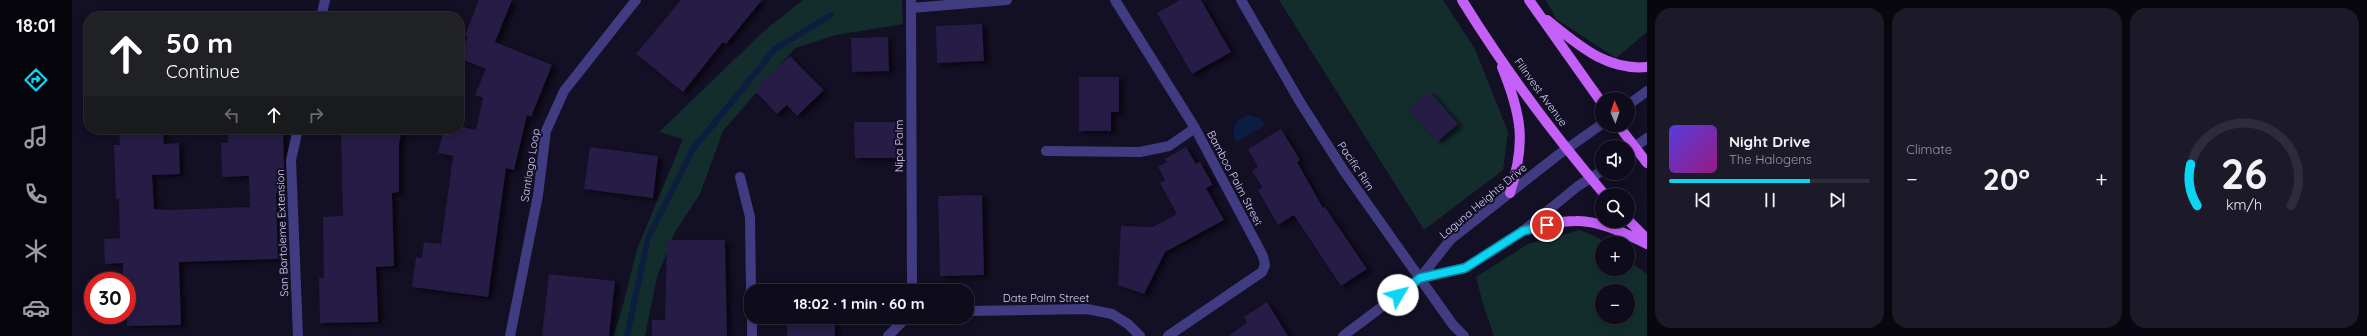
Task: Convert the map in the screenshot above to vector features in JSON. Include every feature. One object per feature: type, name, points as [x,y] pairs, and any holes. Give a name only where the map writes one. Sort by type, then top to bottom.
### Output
[{"type":"main road","name":"Filinvest Avenue","points":[[1462,0],[1496,52],[1567,148],[1600,188]]},
{"type":"main road","points":[[1529,0],[1595,93]]},
{"type":"main road","points":[[1538,13],[1582,48],[1599,58],[1620,66],[1647,68]]},
{"type":"main road","points":[[1496,52],[1514,95],[1521,136],[1519,162],[1510,193]]},
{"type":"main road","points":[[1635,152],[1647,163]]},
{"type":"main road","points":[[1523,231],[1559,222],[1586,221],[1628,235],[1647,244]]},
{"type":"main road","points":[[1635,227],[1647,239]]},
{"type":"street","points":[[322,12],[325,0]]},
{"type":"street","name":"Santiago Loop","points":[[510,336],[538,195],[546,131],[564,91],[636,0]]},
{"type":"street","points":[[911,4],[1007,0]]},
{"type":"street","name":"Bamboo Palm Street","points":[[1115,0],[1195,128],[1263,256],[1265,265],[1262,272],[1168,336]]},
{"type":"street","name":"Pacific Rim","points":[[1241,0],[1300,102],[1340,164],[1453,326],[1464,336]]},
{"type":"street","name":"Nipa Palm","points":[[911,4],[912,284]]},
{"type":"street","points":[[1635,100],[1647,91]]},
{"type":"street","points":[[1046,151],[1140,152],[1169,146],[1195,128]]},
{"type":"street","name":"Laguna Heights Drive","points":[[1343,336],[1420,278],[1452,239],[1567,148],[1595,129]]},
{"type":"street","name":"San Bartoleme Extension","points":[[297,134],[291,160],[298,336]]},
{"type":"street","points":[[1635,146],[1647,138]]},
{"type":"street","name":"Laguna Heights Drive","points":[[1420,278],[1465,268],[1523,231],[1578,186],[1595,176]]},
{"type":"street","points":[[740,177],[750,217],[751,284]]},
{"type":"street","name":"Date Palm Street","points":[[974,311],[1087,309],[1112,314],[1128,324],[1140,336]]},
{"type":"street","points":[[752,324],[752,336]]},
{"type":"street","points":[[888,336],[900,324]]},
{"type":"green space","points":[[803,0],[902,0],[903,24],[836,35],[795,48],[723,131],[700,194],[675,232],[657,277],[645,336],[613,336],[622,309],[637,249],[683,139],[659,132],[765,30]]},
{"type":"green space","points":[[1279,0],[1443,0],[1475,49],[1508,132],[1503,170],[1424,230]]},
{"type":"green space","points":[[1546,0],[1647,0],[1647,32],[1616,58],[1556,19]]},
{"type":"green space","points":[[1580,230],[1595,236],[1595,276],[1635,276],[1635,265],[1647,274],[1647,336],[1494,336],[1476,277],[1528,244]]},
{"type":"water","points":[[1248,115],[1260,118],[1266,125],[1236,142],[1234,133],[1235,126],[1237,122]]},
{"type":"building","points":[[479,0],[512,0],[495,42],[552,65],[531,117],[527,115],[514,170],[506,168],[488,297],[412,287],[416,257],[422,258],[424,242],[441,244],[453,156],[438,153],[443,134],[464,134],[464,127],[476,130],[483,98],[475,95],[486,69],[464,60],[464,46],[468,36],[465,35]]},
{"type":"building","points":[[681,0],[762,0],[726,44],[723,42],[683,92],[636,54]]},
{"type":"building","points":[[1180,0],[1201,0],[1231,52],[1192,74],[1157,13]]},
{"type":"building","points":[[982,24],[984,61],[937,63],[936,26]]},
{"type":"building","points":[[888,37],[889,71],[852,72],[851,38]]},
{"type":"building","points":[[790,56],[824,90],[797,116],[787,105],[777,114],[754,90]]},
{"type":"building","points":[[1079,77],[1119,77],[1119,112],[1111,112],[1111,131],[1079,131]]},
{"type":"building","points":[[1429,91],[1458,124],[1437,142],[1408,109]]},
{"type":"building","points":[[854,120],[856,122],[896,122],[897,158],[855,158]]},
{"type":"building","points":[[1281,129],[1300,160],[1297,162],[1323,208],[1325,207],[1367,269],[1341,286],[1294,215],[1278,225],[1258,190],[1262,187],[1252,171],[1258,167],[1248,149]]},
{"type":"building","points":[[119,134],[163,134],[164,144],[179,143],[180,174],[152,175],[154,209],[168,210],[250,207],[249,176],[222,177],[221,143],[228,143],[228,134],[283,134],[285,193],[276,193],[278,259],[179,262],[181,325],[127,326],[127,324],[136,324],[136,272],[123,272],[123,263],[105,264],[104,239],[120,238],[119,199],[116,199],[114,145],[120,145]]},
{"type":"building","points":[[341,134],[401,134],[399,144],[399,192],[392,193],[394,266],[376,267],[378,322],[320,323],[319,278],[324,278],[323,217],[343,216]]},
{"type":"building","points":[[590,147],[658,156],[653,198],[584,189]]},
{"type":"building","points":[[1186,147],[1196,164],[1200,162],[1213,185],[1206,188],[1224,220],[1165,252],[1144,294],[1118,285],[1121,226],[1153,227],[1177,214],[1160,183],[1165,180],[1158,167],[1167,162],[1165,159]]},
{"type":"building","points":[[982,195],[984,275],[940,276],[938,196]]},
{"type":"building","points":[[667,240],[725,240],[727,336],[652,336],[652,320],[665,320]]},
{"type":"building","points":[[549,274],[615,281],[609,336],[542,336]]},
{"type":"building","points":[[1267,302],[1288,336],[1228,336],[1247,323],[1244,317]]},
{"type":"building","points":[[787,324],[835,324],[835,336],[787,336]]},
{"type":"waterway","points":[[627,336],[648,238],[693,149],[775,49],[831,15]]},
{"type":"route","points":[[1398,295],[1420,278],[1465,268],[1523,231],[1547,225]]}]
